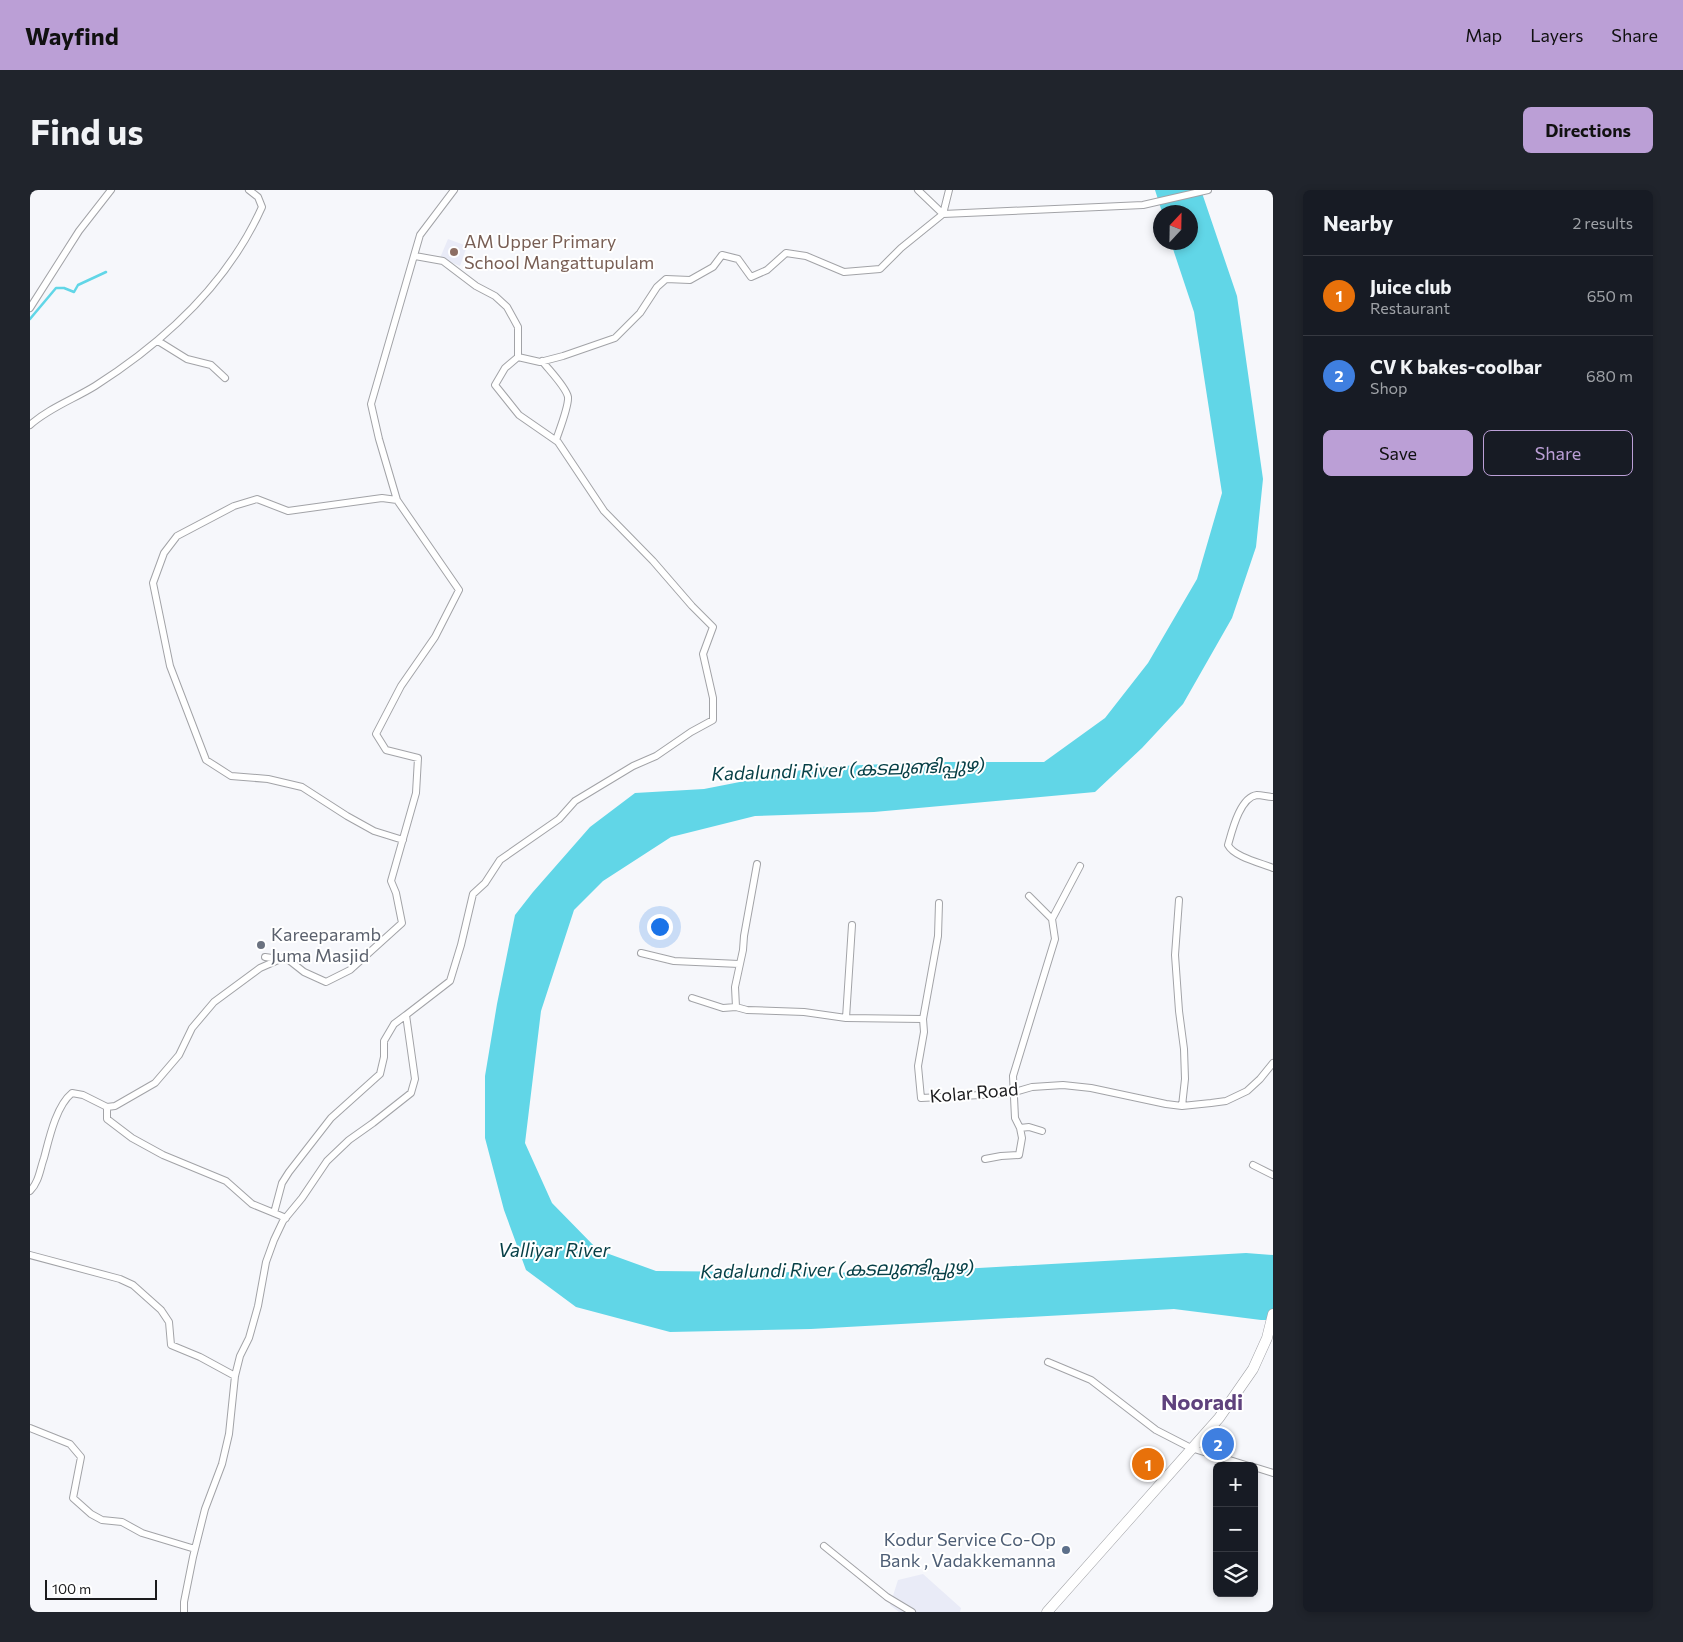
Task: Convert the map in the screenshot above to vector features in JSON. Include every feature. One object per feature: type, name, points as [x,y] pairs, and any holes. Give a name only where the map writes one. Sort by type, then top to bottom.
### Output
[{"type":"main road","points":[[1047,1612],[1219,1418],[1253,1369],[1267,1338],[1273,1314]]},
{"type":"street","points":[[30,308],[78,231],[111,190]]},
{"type":"street","points":[[30,425],[39,417],[95,386],[158,341],[194,308],[229,263],[254,224],[262,207],[258,197],[249,190]]},
{"type":"street","points":[[285,957],[304,972],[326,982],[350,970],[402,923],[396,893],[391,881],[416,793],[418,758],[386,750],[376,734],[401,686],[435,637],[458,590],[397,500],[370,404],[420,235],[454,190]]},
{"type":"street","points":[[918,190],[943,214]]},
{"type":"street","points":[[943,214],[949,190]]},
{"type":"street","points":[[274,1213],[282,1183],[289,1172],[331,1118],[380,1074],[384,1057],[384,1041],[394,1024],[450,981],[473,894],[485,883],[500,860],[559,819],[575,801],[633,766],[656,756],[712,720],[713,698],[702,654],[713,627],[692,606],[654,561],[604,511],[556,440],[519,415],[495,385],[505,368],[518,357],[542,361],[563,356],[615,338],[640,313],[657,287],[666,279],[690,280],[713,267],[722,255],[738,259],[751,276],[767,270],[786,254],[806,256],[844,272],[880,269],[901,248],[943,214],[1143,205],[1208,190]]},
{"type":"street","points":[[415,256],[442,261],[476,286],[495,296],[507,308],[518,327],[518,357]]},
{"type":"street","points":[[158,341],[187,359],[211,365],[224,378]]},
{"type":"street","points":[[542,361],[562,386],[568,398],[556,440]]},
{"type":"street","points":[[397,500],[382,498],[288,511],[257,499],[234,506],[177,536],[164,554],[153,583],[170,666],[206,760],[231,776],[268,779],[302,787],[374,831],[403,840]]},
{"type":"street","points":[[1273,797],[1256,795],[1245,802],[1237,817],[1228,845],[1230,849],[1241,855],[1273,868]]},
{"type":"street","points":[[736,1007],[735,987],[757,864]]},
{"type":"street","points":[[985,1159],[1020,1155],[1022,1138],[1016,1118],[1013,1076],[1055,939],[1052,919],[1080,866]]},
{"type":"street","points":[[1029,896],[1052,919]]},
{"type":"street","points":[[1179,900],[1175,955],[1178,1011],[1184,1049],[1182,1106]]},
{"type":"street","points":[[692,998],[722,1008],[736,1007],[748,1010],[804,1012],[846,1018],[924,1019],[938,936],[939,903]]},
{"type":"street","points":[[846,1018],[852,925]]},
{"type":"street","points":[[641,953],[674,960],[739,964]]},
{"type":"street","points":[[265,957],[279,959],[285,957]]},
{"type":"street","points":[[30,1191],[37,1180],[54,1122],[68,1096],[72,1093],[78,1093],[107,1107],[115,1106],[155,1084],[179,1055],[192,1028],[214,1002],[260,968],[285,957]]},
{"type":"street","points":[[184,1612],[184,1602],[205,1509],[222,1464],[229,1434],[240,1356],[249,1338],[266,1262],[274,1240],[286,1218],[327,1161],[349,1140],[411,1093],[416,1079],[406,1015]]},
{"type":"street","name":"Kolar Road","points":[[924,1019],[924,1032],[918,1066],[921,1098],[1015,1092],[1032,1087],[1063,1085],[1091,1088],[1182,1106],[1226,1101],[1247,1090],[1260,1079],[1273,1063]]},
{"type":"street","points":[[107,1107],[107,1119],[132,1138],[163,1155],[226,1182],[252,1204],[286,1218]]},
{"type":"street","points":[[1020,1128],[1029,1127],[1042,1131]]},
{"type":"street","points":[[1253,1164],[1273,1175]]},
{"type":"street","points":[[30,1255],[120,1279],[133,1285],[161,1310],[169,1322],[171,1345],[236,1376]]},
{"type":"street","points":[[1048,1362],[1091,1380],[1156,1430],[1191,1448],[1236,1462]]},
{"type":"street","points":[[30,1428],[70,1444],[81,1457],[73,1498],[91,1514],[102,1520],[122,1522],[142,1533],[195,1549]]},
{"type":"street","points":[[1258,1469],[1273,1473]]},
{"type":"street","points":[[824,1546],[887,1597],[912,1612]]},
{"type":"shaded area","name":"AM Upper Primary School Mangattupulam","points":[[448,239],[467,246],[460,266],[440,258]]},
{"type":"shaded area","points":[[923,1574],[961,1608],[960,1612],[899,1612],[890,1605],[898,1580]]},
{"type":"water","name":"Valliyar River","points":[[1155,190],[1201,190],[1237,296],[1263,479],[1256,547],[1232,618],[1183,704],[1142,748],[1095,792],[874,812],[755,816],[671,837],[603,881],[574,910],[541,1011],[525,1143],[552,1203],[598,1250],[656,1271],[891,1273],[1246,1253],[1273,1255],[1273,1320],[1174,1309],[811,1329],[670,1332],[576,1307],[526,1270],[504,1210],[485,1138],[485,1076],[515,915],[590,827],[635,793],[704,789],[817,767],[932,762],[1044,762],[1105,718],[1148,663],[1197,579],[1222,493],[1194,312],[1173,250],[1198,250],[1198,205],[1160,205]]},
{"type":"waterway","points":[[30,319],[56,288],[64,288],[74,292],[78,285],[106,272]]},
{"type":"place","name":"AM Upper Primary School Mangattupulam","points":[[454,252]]},
{"type":"place","name":"Kareeparamb Juma Masjid","points":[[261,945]]},
{"type":"place","name":"CV K bakes-coolbar","points":[[1218,1444]]},
{"type":"place","name":"Juice club","points":[[1148,1464]]},
{"type":"place","name":"Kodur Service Co-Op Bank , Vadakkemanna","points":[[1066,1550]]},
{"type":"district","name":"Nooradi","points":[[1202,1402]]},
{"type":"water label","name":"Kadalundi River (കടലുണ്ടിപ്പുഴ)","points":[[848,769]]},
{"type":"water label","name":"Kadalundi River (കടലുണ്ടിപ്പുഴ)","points":[[837,1269]]}]
